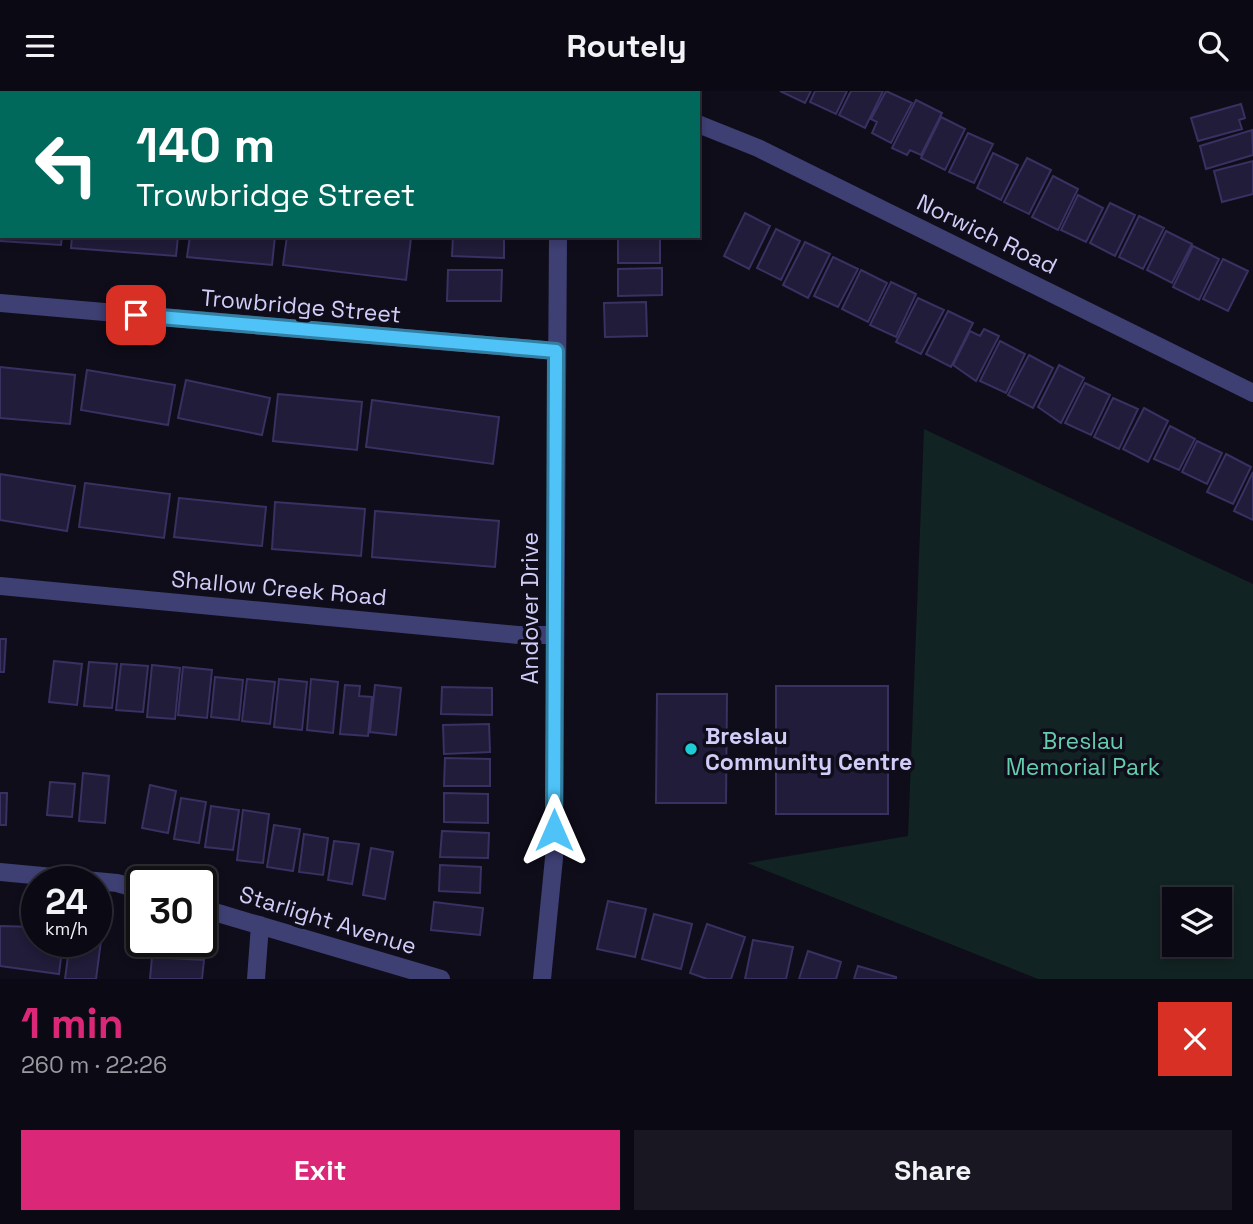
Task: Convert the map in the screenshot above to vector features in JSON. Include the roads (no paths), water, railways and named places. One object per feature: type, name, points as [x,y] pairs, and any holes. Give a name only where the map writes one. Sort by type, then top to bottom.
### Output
[{"type":"street","name":"Norwich Road","points":[[700,125],[758,148],[1251,387]]},
{"type":"street","name":"Andover Drive","points":[[542,979],[554,858],[553,635],[558,238]]},
{"type":"street","name":"Trowbridge Street","points":[[0,303],[556,351]]},
{"type":"street","name":"Shallow Creek Road","points":[[0,586],[518,635],[553,635]]},
{"type":"street","points":[[0,872],[126,886]]},
{"type":"street","name":"Starlight Avenue","points":[[217,913],[441,979]]},
{"type":"street","points":[[256,979],[261,925]]},
{"type":"place","name":"Breslau Community Centre","points":[[691,749]]},
{"type":"park label","name":"Breslau Memorial Park","points":[[1083,754]]}]
